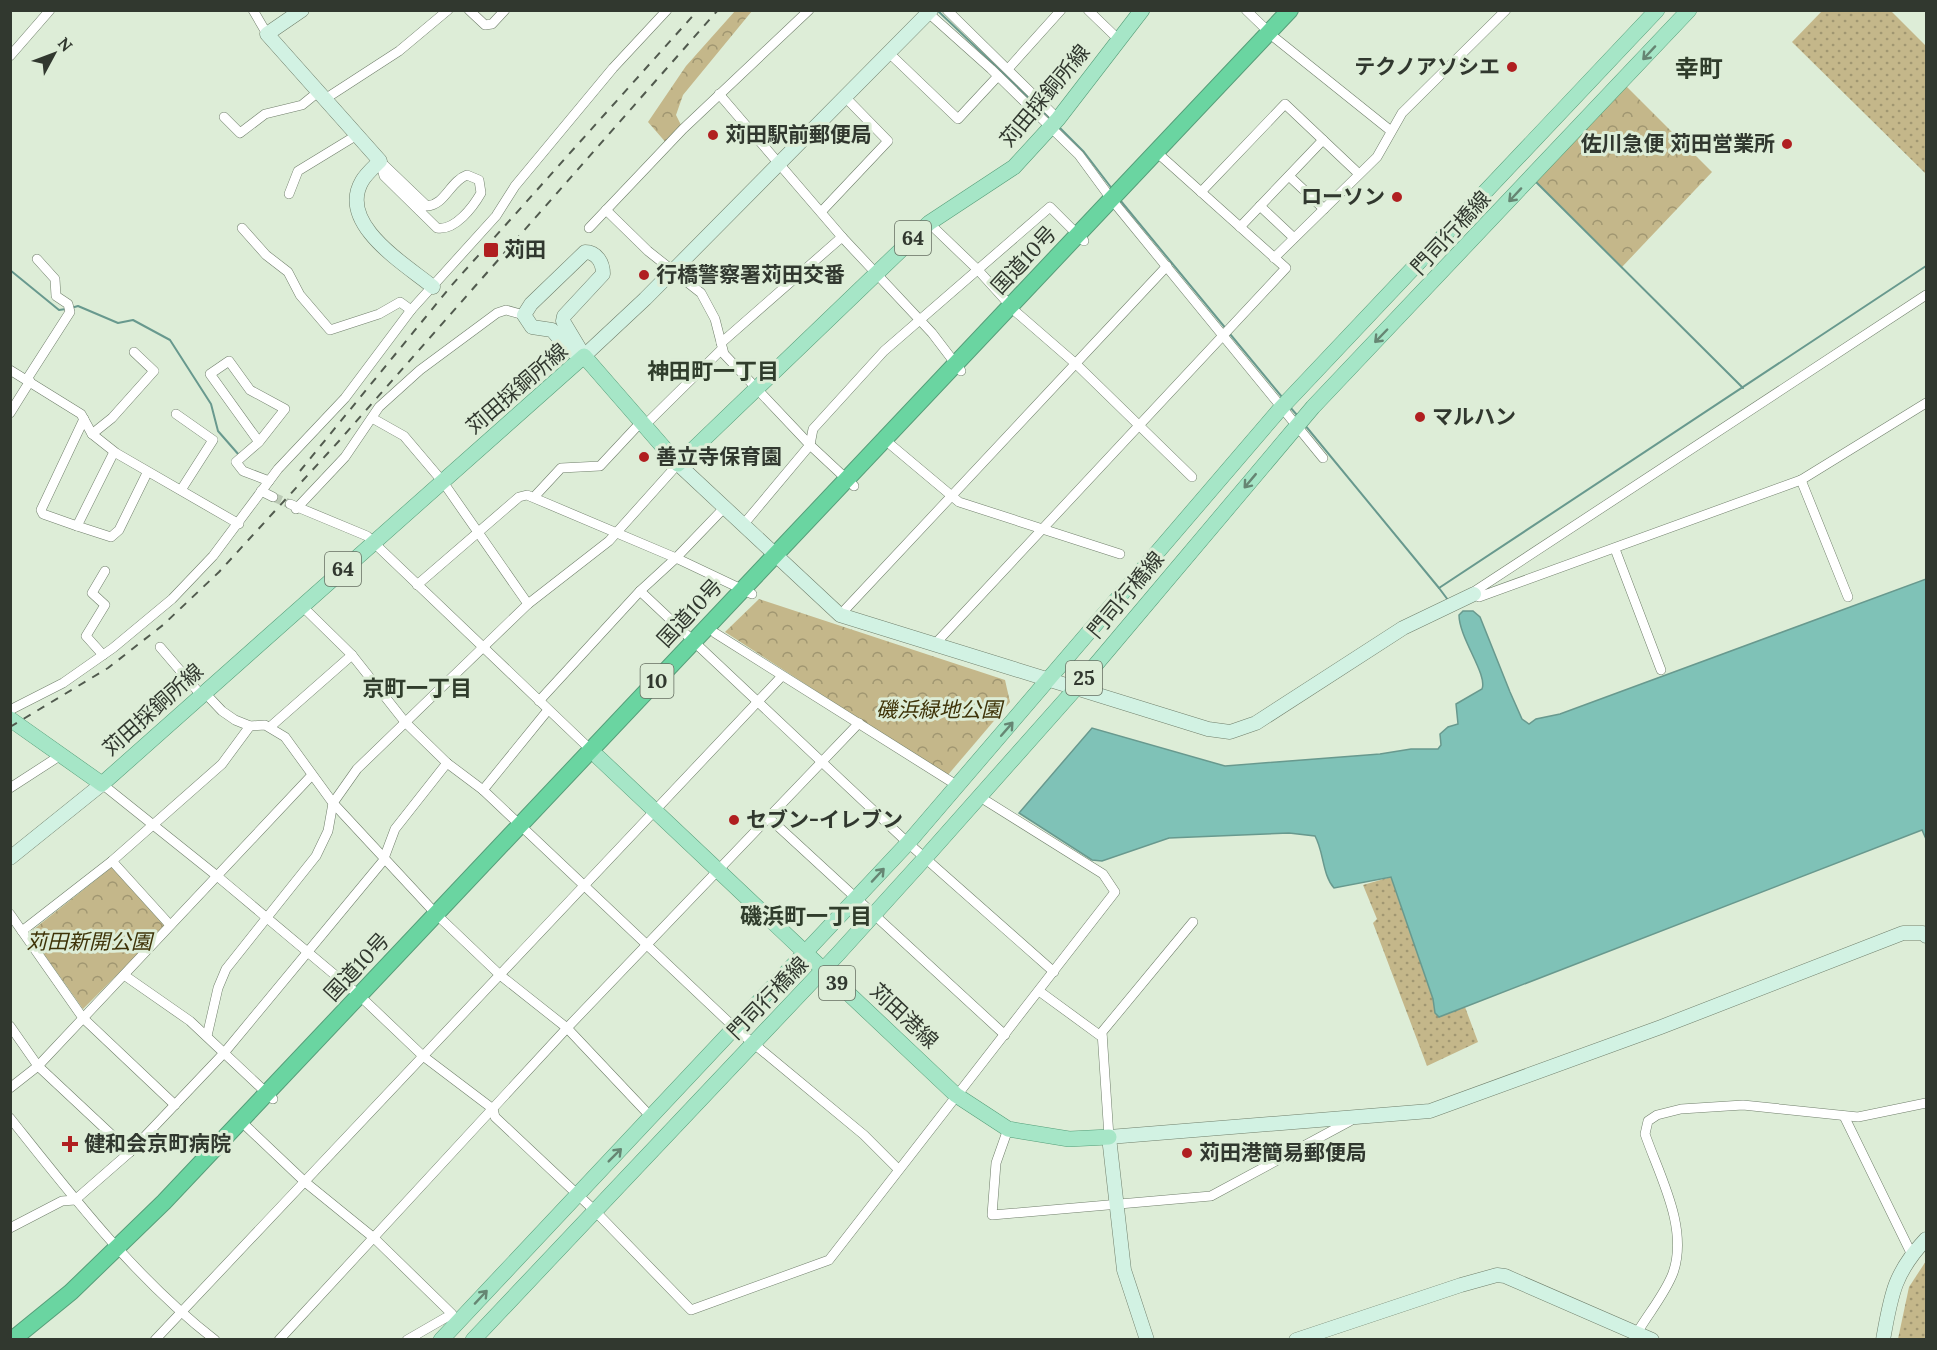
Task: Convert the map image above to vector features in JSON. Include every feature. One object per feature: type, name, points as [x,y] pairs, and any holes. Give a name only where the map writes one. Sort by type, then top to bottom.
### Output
[{"type":"highway","name":"国道10号","points":[[1115,203],[1162,157],[1272,35],[1290,10]]},
{"type":"highway","name":"国道10号","points":[[24,1340],[70,1305],[271,1097],[1272,35],[1301,10]]},
{"type":"highway","name":"国道10号","points":[[850,484],[891,446],[959,367]]},
{"type":"highway","name":"国道10号","points":[[698,644],[715,633],[748,591]]},
{"type":"highway","name":"国道10号","points":[[12,1340],[121,1252],[247,1127],[271,1097]]},
{"type":"main road","name":"苅田採銅所線","points":[[10,719],[102,784],[584,356],[678,464],[755,387],[929,223],[1014,166],[1054,123],[1142,10]]},
{"type":"main road","name":"門司行橋線","points":[[441,1340],[576,1194],[736,1029],[908,843],[1281,408],[1657,10]]},
{"type":"main road","name":"門司行橋線","points":[[473,1340],[874,915],[1076,688],[1296,426],[1689,10]]},
{"type":"main road","name":"苅田港線","points":[[594,753],[956,1095],[1008,1129],[1069,1139],[1109,1137]]},
{"type":"street","points":[[10,56],[50,10]]},
{"type":"street","points":[[253,10],[267,34],[322,96],[380,161],[427,206],[436,204],[459,179],[467,175],[479,180],[481,192],[454,224],[446,229],[437,228],[384,176],[380,161]]},
{"type":"street","points":[[267,34],[302,10]]},
{"type":"street","points":[[224,117],[240,134],[265,114],[303,105],[322,96],[391,57],[448,10]]},
{"type":"street","points":[[469,10],[485,25],[492,24],[505,10]]},
{"type":"street","points":[[10,710],[63,683],[103,655],[172,599],[239,524],[269,481],[366,373],[411,310],[496,216],[515,186],[613,68],[667,10]]},
{"type":"street","points":[[588,228],[719,94],[809,10]]},
{"type":"street","points":[[947,10],[1008,69],[1054,123],[1115,203],[1323,458]]},
{"type":"street","points":[[1008,69],[1062,10]]},
{"type":"street","points":[[1088,10],[1118,39]]},
{"type":"street","points":[[1246,10],[1272,35],[1391,131]]},
{"type":"street","points":[[1274,258],[1377,157],[1402,113],[1506,10]]},
{"type":"street","points":[[584,356],[673,270],[928,12],[1054,123]]},
{"type":"street","points":[[889,53],[958,119],[998,76]]},
{"type":"street","points":[[719,94],[780,162],[842,237],[920,319],[959,367]]},
{"type":"street","points":[[821,212],[888,141],[845,97]]},
{"type":"street","points":[[1201,192],[1285,104],[1359,174]]},
{"type":"street","points":[[289,194],[298,171],[357,135]]},
{"type":"street","points":[[1240,227],[1323,140]]},
{"type":"street","points":[[935,644],[1225,336],[1286,268],[1162,157]]},
{"type":"street","points":[[380,161],[362,181],[357,194],[357,211],[369,233],[432,287]]},
{"type":"street","points":[[1289,176],[1324,209]]},
{"type":"street","points":[[1260,206],[1294,238]]},
{"type":"street","points":[[743,525],[810,446],[813,429],[884,351],[1050,207],[1081,238]]},
{"type":"street","points":[[606,210],[640,243],[695,286],[706,300],[722,346],[755,387],[810,446],[850,484]]},
{"type":"street","points":[[929,223],[978,270],[1013,309],[1076,364],[1192,477]]},
{"type":"street","points":[[242,228],[266,255],[288,272],[300,295],[330,330],[379,314],[400,302],[411,310]]},
{"type":"street","points":[[535,496],[561,468],[600,466],[722,346],[842,237]]},
{"type":"street","points":[[524,315],[526,309],[581,255],[585,252],[593,254],[601,261],[603,274],[564,316],[563,321],[584,356]]},
{"type":"street","points":[[10,413],[70,312],[69,304],[56,296],[55,279],[37,259]]},
{"type":"street","points":[[840,615],[1167,266]]},
{"type":"street","points":[[207,1036],[218,988],[226,969],[321,848],[328,831],[333,803],[357,769],[528,604],[609,541],[678,464],[840,615],[1208,729],[1230,732],[1256,723],[1403,628],[1474,594],[1475,591],[1926,295]]},
{"type":"street","points":[[584,356],[569,350],[552,330],[532,327],[524,315],[506,310],[497,313],[420,370],[379,407],[345,457],[293,506],[366,536],[594,753]]},
{"type":"street","points":[[92,434],[112,418],[154,371],[134,352]]},
{"type":"street","points":[[259,442],[210,374],[229,361],[250,390],[285,409],[259,442],[236,462],[243,471],[269,481]]},
{"type":"street","points":[[10,370],[29,380],[84,419],[92,434],[114,452],[239,524]]},
{"type":"street","points":[[1474,594],[1479,597],[1801,480],[1926,403]]},
{"type":"street","points":[[176,414],[213,440],[181,490]]},
{"type":"street","points":[[372,418],[404,436],[443,482],[477,534],[528,604]]},
{"type":"street","points":[[84,419],[40,510],[43,514],[111,537],[119,530],[147,473]]},
{"type":"street","points":[[891,446],[958,502],[1120,554]]},
{"type":"street","points":[[77,526],[114,452]]},
{"type":"street","points":[[1801,480],[1848,597]]},
{"type":"street","points":[[261,491],[273,497]]},
{"type":"street","points":[[417,585],[519,497],[535,496],[748,591]]},
{"type":"street","points":[[539,701],[640,591],[676,558],[725,507]]},
{"type":"street","points":[[1615,549],[1661,670]]},
{"type":"street","points":[[103,655],[86,636],[105,605],[92,593],[105,571]]},
{"type":"street","points":[[640,591],[908,843],[1054,972]]},
{"type":"street","points":[[302,606],[352,655],[405,722],[447,763],[483,790],[736,1029],[864,1135],[898,1169]]},
{"type":"street","points":[[715,633],[958,786]]},
{"type":"street","points":[[160,647],[202,694],[228,716],[250,726],[260,724],[270,727],[290,741],[333,803],[440,917],[500,975],[567,1028],[651,1117]]},
{"type":"street","points":[[270,727],[352,655]]},
{"type":"street","points":[[155,1340],[657,811],[782,676]]},
{"type":"street","points":[[483,790],[548,710]]},
{"type":"street","points":[[279,1340],[567,1028],[648,946],[859,723]]},
{"type":"street","points":[[22,931],[112,861],[222,764],[250,726]]},
{"type":"street","points":[[10,788],[61,755]]},
{"type":"street","points":[[10,1228],[62,1201],[75,1200],[130,1152],[224,1053],[385,856],[395,829],[447,763]]},
{"type":"street","points":[[10,1088],[38,1066],[312,775]]},
{"type":"street","points":[[10,858],[102,784],[307,951],[423,1056],[492,1109],[495,1116],[594,1210],[691,1310],[829,1260],[1115,892],[1103,874],[980,797]]},
{"type":"street","points":[[769,818],[1005,1035]]},
{"type":"street","points":[[112,861],[170,925]]},
{"type":"street","points":[[10,914],[83,1018],[175,1105]]},
{"type":"street","points":[[1147,1340],[1124,1270],[1115,1204],[1102,1032],[1193,922]]},
{"type":"street","points":[[1109,1137],[1430,1111],[1661,1027],[1903,933],[1923,933],[1926,936]]},
{"type":"street","points":[[124,975],[207,1036],[271,1097]]},
{"type":"street","points":[[1039,991],[1102,1037]]},
{"type":"street","points":[[10,1026],[38,1066],[130,1152]]},
{"type":"street","points":[[1634,1336],[1673,1273],[1677,1249],[1672,1215],[1645,1134],[1648,1122],[1658,1115],[1681,1109],[1743,1105],[1858,1117],[1926,1103]]},
{"type":"street","points":[[1844,1116],[1912,1255]]},
{"type":"street","points":[[1008,1129],[996,1163],[992,1215],[1211,1196],[1357,1117]]},
{"type":"street","points":[[10,1118],[75,1200],[121,1252],[181,1313],[215,1340]]},
{"type":"street","points":[[247,1127],[305,1182],[374,1238],[452,1314],[407,1340]]},
{"type":"street","points":[[1882,1340],[1890,1303],[1902,1267],[1926,1239]]},
{"type":"street","points":[[1296,1340],[1461,1284],[1497,1275],[1634,1336],[1652,1340]]},
{"type":"green space","points":[[735,11],[752,11],[683,95],[676,115],[683,129],[668,145],[648,122],[686,66]]},
{"type":"green space","points":[[1822,11],[1891,11],[1926,46],[1926,174],[1792,42]]},
{"type":"green space","points":[[1622,82],[1712,172],[1622,267],[1532,178]]},
{"type":"green space","name":"磯浜緑地公園","points":[[759,599],[1005,680],[1010,702],[947,776],[725,632]]},
{"type":"green space","name":"苅田新開公園","points":[[112,867],[166,926],[83,1009],[29,933]]},
{"type":"green space","points":[[1391,877],[1433,999],[1435,1013],[1439,1017],[1465,1007],[1478,1042],[1427,1066],[1373,923],[1377,919],[1363,885]]},
{"type":"green space","points":[[1926,1261],[1926,1339],[1898,1339],[1909,1287]]},
{"type":"water","points":[[1926,579],[1926,839],[1922,830],[1439,1017],[1435,1013],[1433,999],[1391,877],[1334,888],[1327,876],[1315,836],[1289,833],[1169,838],[1102,861],[1092,860],[1019,813],[1092,728],[1225,766],[1380,754],[1411,749],[1438,749],[1441,745],[1440,734],[1448,727],[1458,724],[1456,704],[1482,689],[1481,675],[1460,624],[1459,615],[1463,611],[1473,611],[1480,617],[1522,719],[1529,724],[1536,719],[1560,714]]},
{"type":"waterway","points":[[937,10],[1050,118]]},
{"type":"waterway","points":[[1058,126],[1084,152],[1113,190]]},
{"type":"waterway","points":[[1536,182],[1743,388]]},
{"type":"waterway","points":[[1120,200],[1227,330]]},
{"type":"waterway","points":[[1304,424],[1439,588],[1926,266]]},
{"type":"waterway","points":[[10,270],[59,310],[66,309]]},
{"type":"waterway","points":[[71,308],[78,306],[118,323],[133,320],[170,340],[211,404],[218,431],[239,455]]},
{"type":"waterway","points":[[1230,334],[1282,397]]},
{"type":"waterway","points":[[1289,406],[1297,415]]},
{"type":"waterway","points":[[1439,588],[1448,600]]},
{"type":"tunnel","points":[[273,497],[290,504]]},
{"type":"railway","points":[[300,471],[451,286],[698,10]]},
{"type":"railway","points":[[10,727],[108,668],[163,625],[219,572],[339,441],[718,10]]},
{"type":"place","name":"テクノアソシエ","points":[[1512,67]]},
{"type":"place","name":"苅田駅前郵便局","points":[[713,135]]},
{"type":"place","name":"佐川急便 苅田営業所","points":[[1787,144]]},
{"type":"place","name":"ローソン","points":[[1397,197]]},
{"type":"place","name":"苅田","points":[[491,250]]},
{"type":"place","name":"行橋警察署苅田交番","points":[[644,275]]},
{"type":"place","name":"マルハン","points":[[1420,417]]},
{"type":"place","name":"善立寺保育園","points":[[644,457]]},
{"type":"place","name":"セブン-イレブン","points":[[734,820]]},
{"type":"place","name":"健和会京町病院","points":[[70,1144]]},
{"type":"place","name":"苅田港簡易郵便局","points":[[1187,1153]]},
{"type":"district","name":"幸町","points":[[1699,69]]},
{"type":"district","name":"神田町一丁目","points":[[713,371]]},
{"type":"district","name":"京町一丁目","points":[[417,688]]},
{"type":"district","name":"磯浜町一丁目","points":[[806,916]]}]
